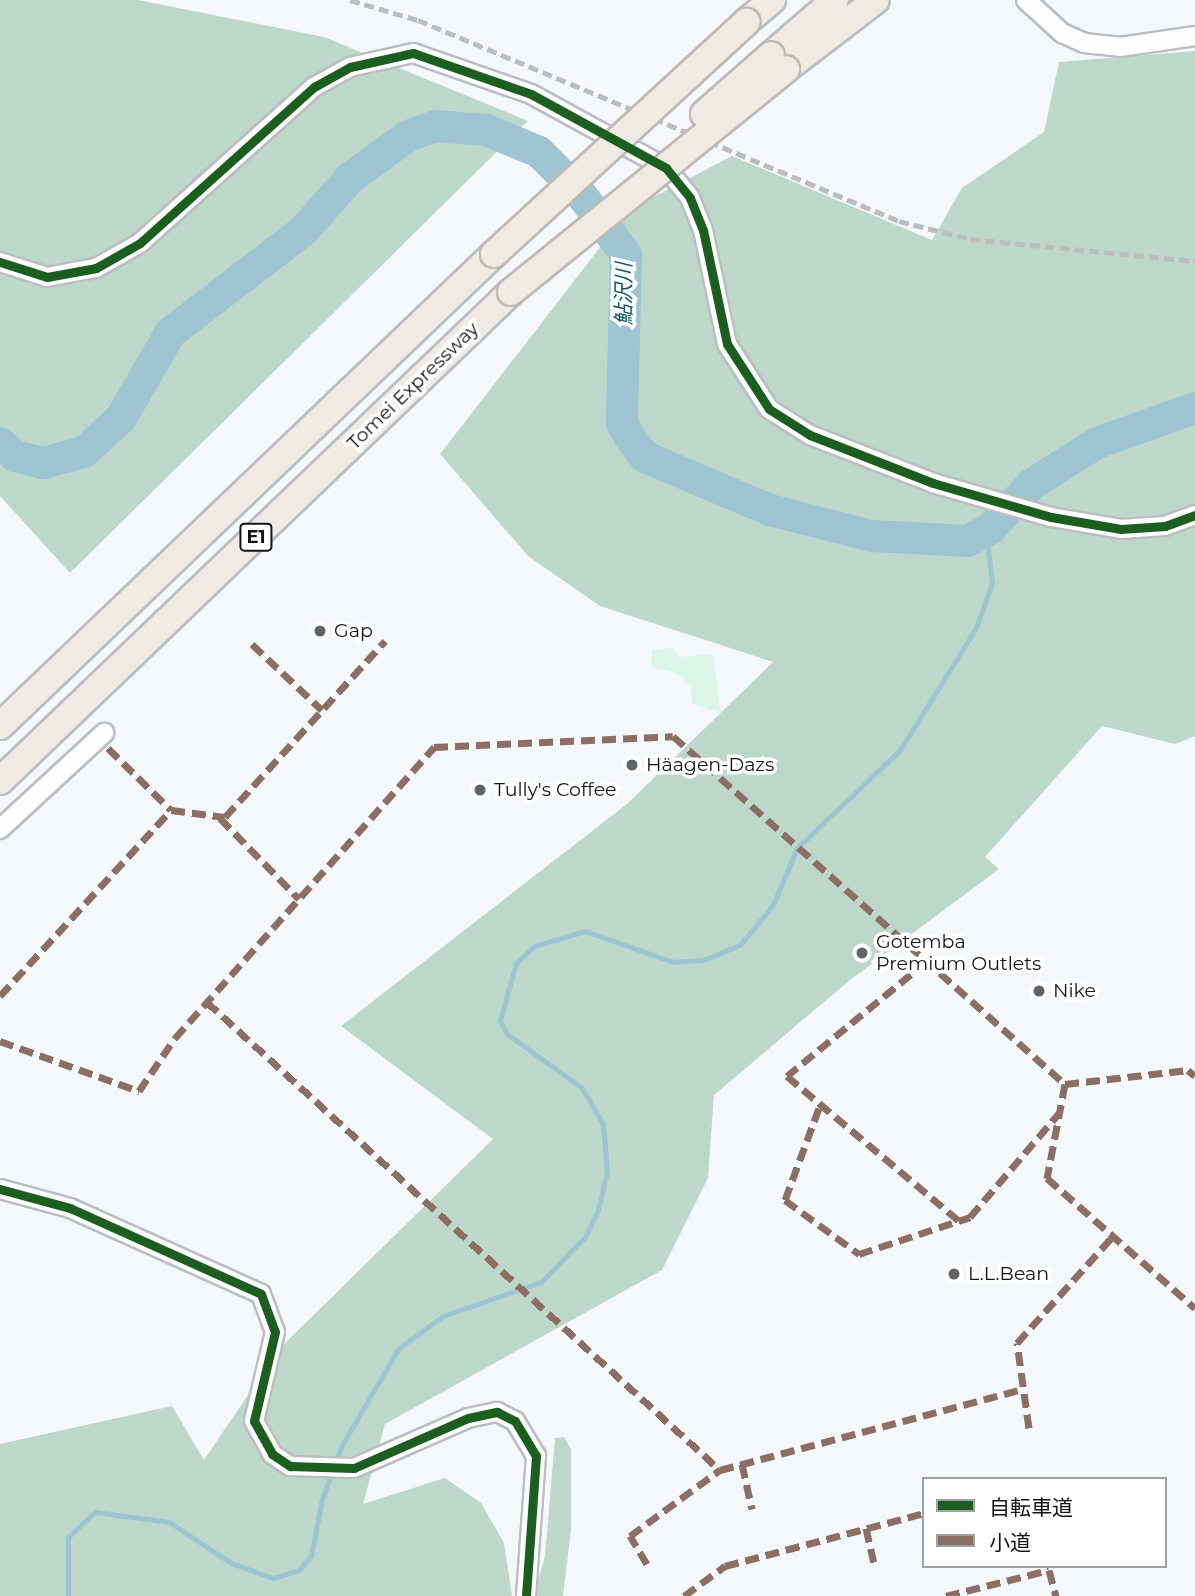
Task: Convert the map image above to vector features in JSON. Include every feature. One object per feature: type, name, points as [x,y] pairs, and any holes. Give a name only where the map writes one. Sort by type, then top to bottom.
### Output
[{"type":"highway","name":"Tomei Expressway","points":[[0,726],[494,254],[772,0]]},
{"type":"highway","name":"Tomei Expressway","points":[[0,781],[511,292],[778,62],[835,0]]},
{"type":"highway","points":[[778,62],[876,0]]},
{"type":"street","points":[[1026,0],[1062,33],[1084,43],[1120,47],[1195,36]]},
{"type":"street","points":[[0,262],[47,277],[96,268],[140,243],[314,87],[350,68],[413,53],[531,94],[666,168],[690,198],[703,230],[727,344],[769,409],[810,435],[933,482],[1051,517],[1121,529],[1165,526],[1195,515]]},
{"type":"street","points":[[0,829],[104,733]]},
{"type":"street","points":[[0,1189],[70,1208],[261,1294],[275,1332],[257,1401],[259,1435],[291,1461],[354,1462],[381,1458],[497,1412],[525,1429],[536,1456],[526,1596]]},
{"type":"green space","points":[[0,0],[138,0],[324,37],[528,121],[70,573],[0,496]]},
{"type":"green space","points":[[1195,51],[1195,736],[1175,744],[1102,726],[985,857],[999,869],[850,980],[714,1095],[708,1178],[662,1270],[385,1424],[363,1504],[445,1478],[481,1503],[504,1543],[512,1596],[0,1596],[0,1444],[172,1406],[204,1460],[279,1349],[493,1139],[341,1026],[627,804],[773,662],[600,606],[528,556],[440,454],[629,210],[732,156],[932,240],[962,188],[1044,132],[1059,62]]},
{"type":"green space","points":[[674,647],[678,657],[713,654],[721,713],[692,704],[691,687],[677,673],[651,667],[652,650]]},
{"type":"green space","points":[[564,1437],[571,1449],[571,1530],[563,1596],[534,1596],[545,1556],[555,1438]]},
{"type":"waterway","name":"鮎沢川","points":[[0,443],[15,456],[43,463],[84,452],[121,418],[170,333],[304,230],[350,178],[408,136],[436,126],[486,130],[539,152],[580,193],[626,255],[622,423],[631,439],[645,457],[770,510],[871,536],[968,541],[991,528],[1032,484],[1097,443],[1195,408]]},
{"type":"waterway","points":[[68,1596],[68,1537],[95,1512],[169,1522],[231,1563],[273,1578],[299,1570],[311,1556],[322,1499],[342,1445],[398,1349],[443,1316],[541,1282],[585,1237],[598,1210],[607,1172],[603,1124],[582,1088],[507,1034],[500,1021],[516,963],[534,946],[585,931],[673,962],[704,960],[740,945],[773,905],[797,848],[900,750],[976,628],[992,583],[986,531]]},
{"type":"railway","points":[[350,0],[418,20],[899,221],[970,239],[1195,261]]},
{"type":"marked path","points":[[0,996],[171,810],[225,817],[385,641]]},
{"type":"marked path","points":[[252,644],[322,710]]},
{"type":"marked path","points":[[0,1041],[139,1091],[175,1038],[434,747],[673,736],[1065,1084],[1188,1070],[1195,1076]]},
{"type":"marked path","points":[[108,748],[171,810]]},
{"type":"marked path","points":[[220,818],[299,899]]},
{"type":"marked path","points":[[927,961],[787,1076],[959,1221]]},
{"type":"marked path","points":[[207,1002],[720,1470]]},
{"type":"marked path","points":[[1065,1084],[1047,1178],[1195,1308]]},
{"type":"marked path","points":[[819,1108],[785,1200],[859,1254],[970,1217],[1060,1112]]},
{"type":"marked path","points":[[1029,1428],[1017,1343],[1113,1236]]},
{"type":"marked path","points":[[647,1564],[630,1536],[720,1470],[1019,1390]]},
{"type":"marked path","points":[[742,1464],[752,1509]]},
{"type":"marked path","points":[[684,1596],[725,1566],[922,1514]]},
{"type":"marked path","points":[[866,1528],[875,1568]]},
{"type":"marked path","points":[[946,1596],[1049,1570],[1056,1596]]},
{"type":"cycle path","points":[[0,262],[47,277],[96,268],[140,243],[314,87],[350,67],[413,53],[531,94],[666,168],[690,198],[703,230],[727,344],[769,409],[810,435],[933,483],[1051,517],[1121,529],[1165,526],[1195,515]]},
{"type":"cycle path","points":[[0,1189],[70,1208],[261,1294],[275,1332],[254,1421],[272,1454],[290,1466],[354,1468],[468,1418],[497,1412],[515,1421],[536,1456],[526,1596]]},
{"type":"place","name":"Gap","points":[[320,631]]},
{"type":"place","name":"Häagen-Dazs","points":[[632,765]]},
{"type":"place","name":"Tully's Coffee","points":[[480,790]]},
{"type":"place","name":"Gotemba Premium Outlets","points":[[862,953]]},
{"type":"place","name":"Nike","points":[[1039,991]]},
{"type":"place","name":"L.L.Bean","points":[[954,1274]]}]
